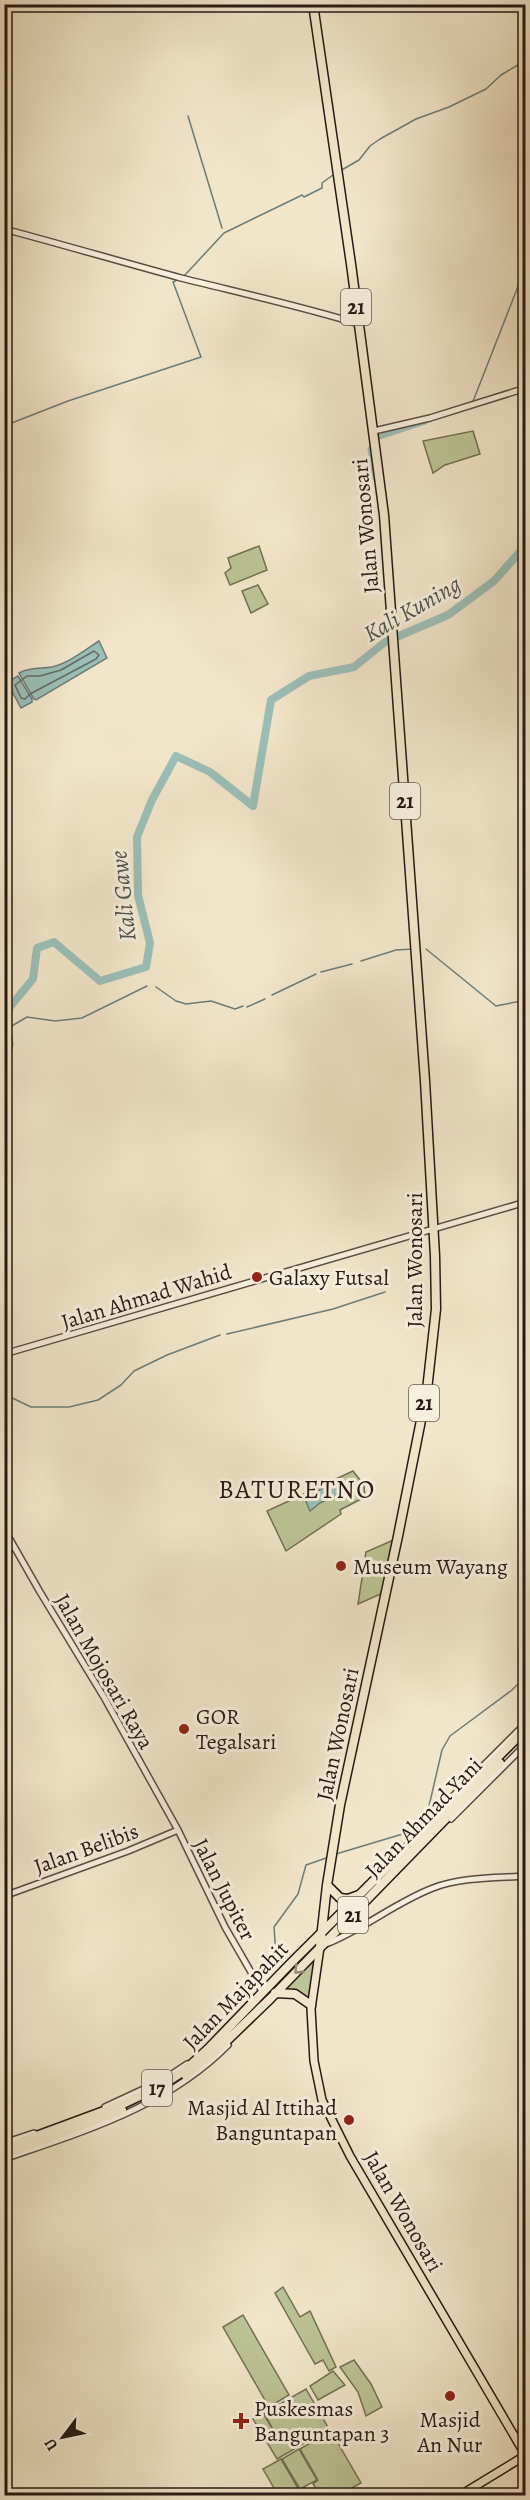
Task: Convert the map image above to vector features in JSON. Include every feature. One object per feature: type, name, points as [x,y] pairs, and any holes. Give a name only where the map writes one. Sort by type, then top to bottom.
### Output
[{"type":"highway","name":"Jalan Wonosari","points":[[313,4],[384,515],[434,1227],[435,1309],[427,1390],[332,1847],[320,1947]]},
{"type":"highway","name":"Jalan Ahmad Yani","points":[[320,1947],[509,1742],[525,1729]]},
{"type":"highway","name":"Jalan Ahmad Yani","points":[[322,1933],[362,1894],[380,1881],[525,1737]]},
{"type":"highway","name":"21","points":[[327,1885],[342,1899],[362,1894]]},
{"type":"highway","name":"Jalan Majapahit","points":[[244,2018],[263,1992],[322,1933]]},
{"type":"highway","name":"Jalan Majapahit","points":[[4,2157],[168,2082],[275,1993],[320,1947]]},
{"type":"highway","points":[[275,1993],[295,1994],[311,2005]]},
{"type":"highway","name":"Jalan Majapahit","points":[[4,2148],[53,2134]]},
{"type":"main road","name":"Jalan Wonosari","points":[[320,1947],[311,2005],[316,2078],[329,2115],[525,2456]]},
{"type":"main road","points":[[459,2496],[525,2456]]},
{"type":"street","points":[[4,229],[37,236],[183,278],[285,302],[359,324]]},
{"type":"street","points":[[375,438],[525,388]]},
{"type":"street","name":"Jalan Ahmad Wahid","points":[[4,1354],[525,1202]]},
{"type":"street","name":"Jalan Mojosari Raya","points":[[4,1529],[105,1698],[178,1830]]},
{"type":"street","points":[[509,1742],[525,1723]]},
{"type":"street","points":[[380,1881],[392,1879],[525,1744]]},
{"type":"street","name":"Jalan Belibis","points":[[4,1896],[128,1851],[178,1830]]},
{"type":"street","name":"Jalan Jupiter","points":[[178,1830],[225,1927],[263,1992]]},
{"type":"street","points":[[320,1947],[350,1935],[435,1887],[464,1881],[525,1876]]},
{"type":"street","points":[[4,2143],[109,2105],[163,2080],[244,2018]]},
{"type":"street","points":[[4,2157],[107,2122],[166,2095],[202,2070],[241,2032],[244,2018]]},
{"type":"green space","points":[[473,431],[480,454],[445,465],[433,473],[423,441]]},
{"type":"green space","points":[[259,546],[267,570],[230,585],[225,573],[231,568],[228,558]]},
{"type":"green space","points":[[258,585],[268,604],[251,613],[242,591]]},
{"type":"green space","points":[[353,1471],[364,1485],[365,1497],[340,1510],[341,1514],[286,1551],[267,1511]]},
{"type":"green space","points":[[398,1538],[383,1593],[358,1604],[366,1552]]},
{"type":"green space","points":[[318,1952],[311,2000],[302,1995],[281,1990]]},
{"type":"green space","points":[[283,2287],[300,2317],[310,2311],[336,2367],[329,2371],[323,2360],[315,2364],[275,2293]]},
{"type":"green space","points":[[243,2315],[289,2395],[269,2407],[223,2327]]},
{"type":"green space","points":[[354,2360],[371,2384],[382,2407],[366,2416],[358,2392],[340,2367]]},
{"type":"green space","points":[[333,2371],[345,2385],[318,2400],[310,2386]]},
{"type":"green space","points":[[306,2389],[329,2429],[277,2459],[253,2419],[263,2413],[278,2438],[264,2413]]},
{"type":"green space","points":[[331,2431],[361,2483],[339,2495],[320,2495],[313,2484],[318,2480],[300,2449]]},
{"type":"green space","points":[[299,2449],[317,2480],[300,2489],[282,2459]]},
{"type":"green space","points":[[281,2459],[299,2490],[305,2488],[309,2495],[278,2495],[263,2469]]},
{"type":"water","points":[[99,641],[107,658],[36,700],[34,699],[19,673],[65,663]]},
{"type":"water","points":[[18,676],[32,699],[32,702],[21,708],[7,682]]},
{"type":"water","points":[[336,1480],[341,1484],[341,1493],[320,1503],[310,1511],[304,1497]]},
{"type":"waterway","points":[[340,171],[359,160],[370,146],[380,139],[416,119],[449,107],[486,89],[501,75],[526,60]]},
{"type":"waterway","points":[[188,116],[222,228]]},
{"type":"waterway","points":[[184,276],[224,233],[302,195],[304,197],[322,188],[322,183],[333,175]]},
{"type":"waterway","points":[[472,404],[526,266]]},
{"type":"waterway","points":[[4,426],[68,401],[201,357],[173,282],[177,280]]},
{"type":"waterway","points":[[375,478],[370,449],[379,437],[425,422]]},
{"type":"waterway","name":"Kali Gawe","points":[[4,1014],[33,979],[37,948],[54,942],[100,981],[146,967],[150,943],[138,895],[137,837],[152,800],[176,756],[210,772],[253,806],[271,700],[309,676],[354,667],[385,642],[448,615],[494,581],[526,545]]},
{"type":"waterway","points":[[361,961],[396,950],[413,949]]},
{"type":"waterway","points":[[426,949],[496,1006],[526,1000]]},
{"type":"waterway","points":[[321,972],[352,964]]},
{"type":"waterway","points":[[272,995],[316,974]]},
{"type":"waterway","points":[[4,1059],[12,1049],[10,1027],[27,1017],[55,1021],[82,1018],[147,986]]},
{"type":"waterway","points":[[156,987],[176,1001],[186,1004],[211,1001],[235,1009],[243,1006]]},
{"type":"waterway","points":[[247,1007],[265,999]]},
{"type":"waterway","points":[[227,1334],[333,1309],[385,1292]]},
{"type":"waterway","points":[[4,1394],[31,1407],[69,1407],[98,1400],[121,1385],[134,1371],[167,1355],[220,1335]]},
{"type":"waterway","points":[[336,1854],[406,1833],[429,1806],[442,1750],[450,1736],[512,1690],[526,1676]]},
{"type":"waterway","points":[[276,1954],[274,1927],[298,1894],[306,1865],[329,1857]]},
{"type":"place","name":"Galaxy Futsal","points":[[257,1277]]},
{"type":"place","name":"Museum Wayang","points":[[341,1566]]},
{"type":"place","name":"GOR Tegalsari","points":[[184,1729]]},
{"type":"place","name":"Masjid Al Ittihad Banguntapan","points":[[349,2120]]},
{"type":"place","name":"Masjid An Nur","points":[[450,2396]]},
{"type":"place","name":"Puskesmas Banguntapan 3","points":[[241,2421]]},
{"type":"district","name":"BATURETNO","points":[[297,1489]]},
{"type":"water label","name":"Kali Kuning","points":[[412,609]]}]
